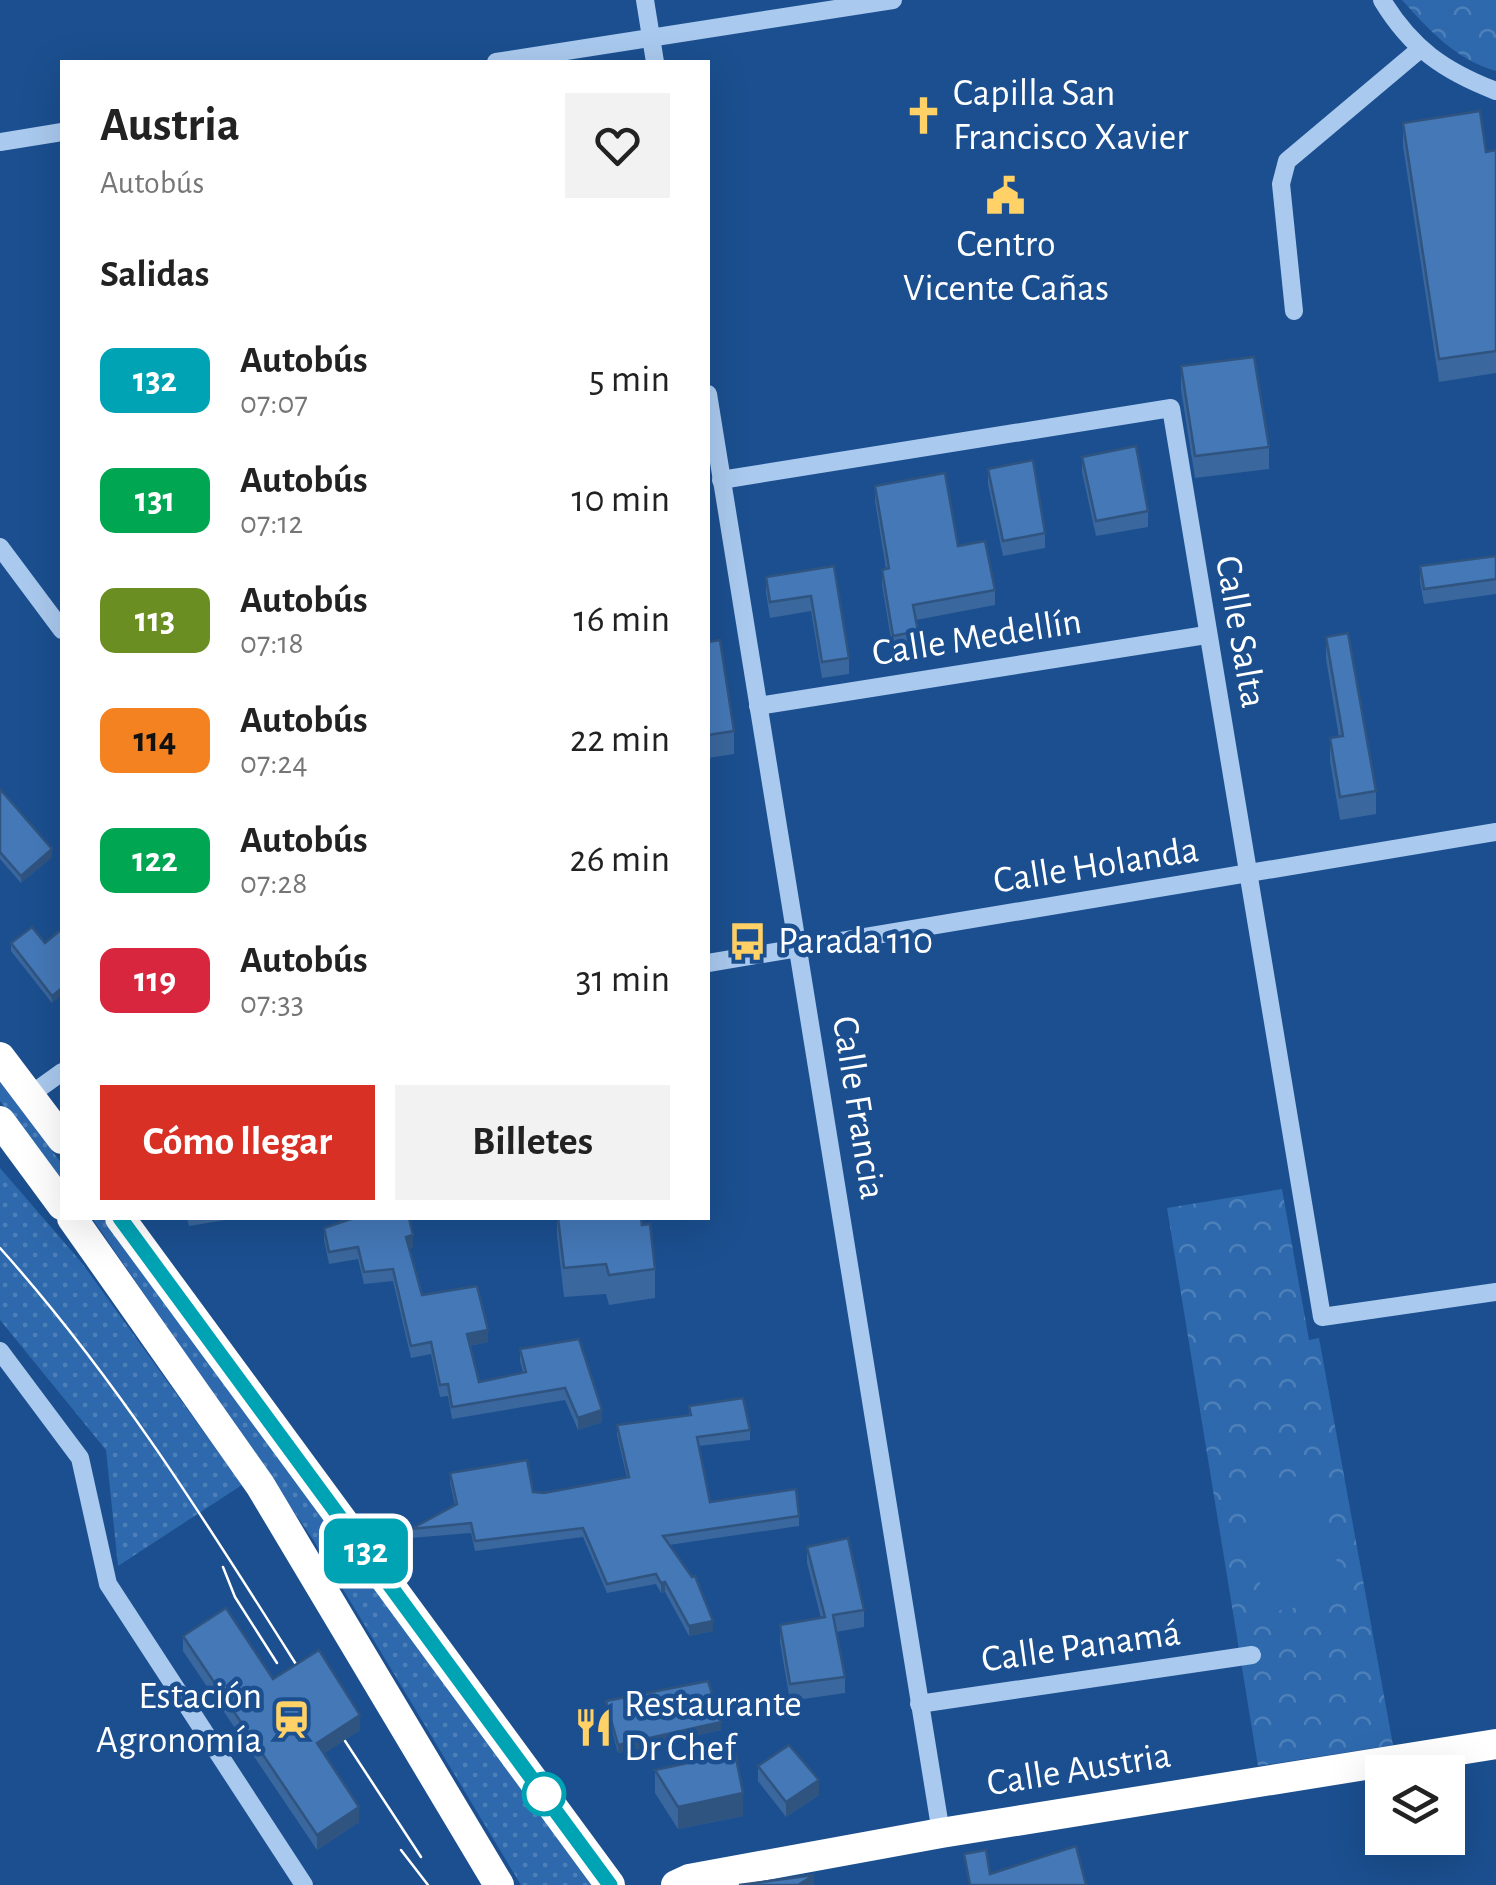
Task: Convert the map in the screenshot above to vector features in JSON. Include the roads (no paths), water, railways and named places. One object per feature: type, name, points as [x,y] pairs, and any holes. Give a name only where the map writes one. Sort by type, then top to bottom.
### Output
[{"type":"highway","points":[[0,1056],[60,1136]]},
{"type":"highway","points":[[0,1121],[60,1202]]},
{"type":"highway","points":[[73,1220],[260,1485],[499,1885]]},
{"type":"highway","points":[[121,1220],[610,1885]]},
{"type":"highway","name":"Calle Austria","points":[[676,1885],[690,1879],[942,1832],[1496,1744]]},
{"type":"street","points":[[645,0],[655,60]]},
{"type":"street","points":[[509,60],[893,0]]},
{"type":"street","points":[[1382,0],[1419,50],[1462,78],[1496,91]]},
{"type":"street","points":[[1294,311],[1281,184],[1288,161],[1419,50]]},
{"type":"street","points":[[0,142],[60,132]]},
{"type":"street","name":"Calle Francia","points":[[710,407],[942,1832]]},
{"type":"street","name":"Calle Salta","points":[[721,480],[1172,408],[1206,634],[1250,874],[1322,1317],[1496,1292]]},
{"type":"street","points":[[0,547],[60,627]]},
{"type":"street","name":"Calle Medellín","points":[[758,706],[1206,634]]},
{"type":"street","name":"Calle Holanda","points":[[710,963],[1496,832]]},
{"type":"street","points":[[30,1095],[60,1073]]},
{"type":"street","points":[[0,1351],[80,1458],[108,1584],[304,1885]]},
{"type":"street","name":"Calle Panamá","points":[[920,1704],[1252,1654]]},
{"type":"tram line","points":[[0,1248],[126,1406],[311,1688]]},
{"type":"tram line","points":[[223,1567],[235,1597],[277,1663]]},
{"type":"tram line","points":[[330,1718],[421,1857]]},
{"type":"tram line","points":[[401,1850],[428,1885]]},
{"type":"place","name":"Capilla San Francisco Xavier","points":[[923,116]]},
{"type":"place","name":"Centro Vicente Cañas","points":[[1006,196]]},
{"type":"place","name":"Parada 110","points":[[748,942]]},
{"type":"place","name":"Estación Agronomía","points":[[292,1719]]},
{"type":"place","name":"Restaurante Dr Chef","points":[[594,1727]]}]
